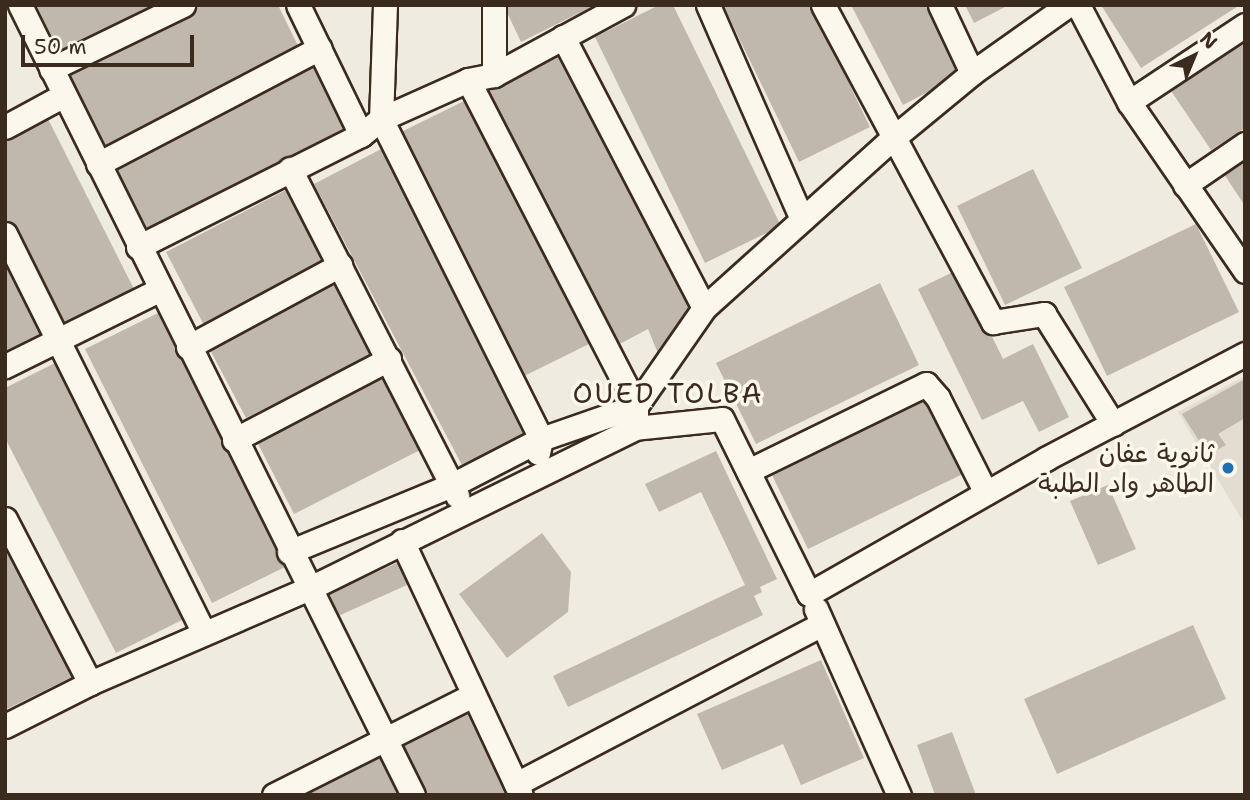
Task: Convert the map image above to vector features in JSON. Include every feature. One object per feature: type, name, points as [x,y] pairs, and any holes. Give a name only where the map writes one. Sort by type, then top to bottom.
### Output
[{"type":"street","points":[[20,5],[289,552],[310,588],[413,795]]},
{"type":"street","points":[[51,69],[183,5]]},
{"type":"street","points":[[298,5],[362,135]]},
{"type":"street","points":[[385,5],[381,119],[541,439],[534,477]]},
{"type":"street","points":[[494,5],[494,75]]},
{"type":"street","points":[[138,247],[362,135],[381,119],[468,80],[494,75],[623,5]]},
{"type":"street","points":[[708,5],[802,219]]},
{"type":"street","points":[[824,5],[892,139],[993,322],[1044,314],[1113,424]]},
{"type":"street","points":[[940,5],[972,72]]},
{"type":"street","points":[[5,726],[90,683],[310,588],[534,477],[636,417],[704,308],[892,139],[972,72],[1068,5]]},
{"type":"street","points":[[1078,5],[1129,102],[1245,271]]},
{"type":"street","points":[[1129,102],[1245,25]]},
{"type":"street","points":[[563,37],[704,308]]},
{"type":"street","points":[[98,164],[320,48]]},
{"type":"street","points":[[468,80],[636,417]]},
{"type":"street","points":[[5,127],[64,95]]},
{"type":"street","points":[[1185,185],[1245,144]]},
{"type":"street","points":[[290,169],[454,484],[461,514]]},
{"type":"street","points":[[5,234],[204,633]]},
{"type":"street","points":[[188,348],[340,265]]},
{"type":"street","points":[[5,366],[59,342],[159,290]]},
{"type":"street","points":[[809,594],[986,493],[1245,354]]},
{"type":"street","points":[[234,440],[389,359]]},
{"type":"street","points":[[748,471],[926,384],[938,398],[986,493]]},
{"type":"street","points":[[289,552],[454,484],[541,439],[636,417],[722,418],[809,594],[899,795]]},
{"type":"street","points":[[5,519],[90,683]]},
{"type":"street","points":[[401,541],[471,696],[519,789],[822,624]]},
{"type":"street","points":[[279,794],[384,737],[471,696]]},
{"type":"shaded area","name":"ثانوية عفان الطاهر واد الطلبة","points":[[1245,376],[1245,525],[1178,412]]},
{"type":"building","points":[[36,5],[163,5],[62,57]]},
{"type":"building","points":[[203,5],[278,5],[301,52],[108,150],[68,74]]},
{"type":"building","points":[[510,5],[595,5],[521,42],[505,8]]},
{"type":"building","points":[[659,5],[673,5],[781,226],[705,263],[595,37]]},
{"type":"building","points":[[723,5],[811,5],[870,127],[799,162]]},
{"type":"building","points":[[851,5],[933,5],[968,71],[903,105]]},
{"type":"building","points":[[965,5],[1009,5],[974,23]]},
{"type":"building","points":[[1101,5],[1240,5],[1141,68]]},
{"type":"building","points":[[1245,34],[1245,128],[1211,150],[1167,85]]},
{"type":"building","points":[[563,53],[695,307],[659,356],[648,329],[616,346],[485,90]]},
{"type":"building","points":[[314,61],[349,129],[150,233],[114,165]]},
{"type":"building","points":[[468,99],[591,343],[514,381],[391,137]]},
{"type":"building","points":[[46,115],[134,289],[59,327],[5,219],[5,136]]},
{"type":"building","points":[[385,147],[535,432],[464,469],[314,184]]},
{"type":"building","points":[[1245,157],[1245,206],[1222,171]]},
{"type":"building","points":[[1033,169],[1082,268],[1005,305],[957,206]]},
{"type":"building","points":[[288,189],[327,264],[205,327],[166,252]]},
{"type":"building","points":[[1196,224],[1239,312],[1107,376],[1064,287]]},
{"type":"building","points":[[5,257],[47,339],[5,360]]},
{"type":"building","points":[[959,269],[1003,359],[1033,344],[1069,417],[1039,432],[1023,401],[982,420],[918,289]]},
{"type":"building","points":[[333,282],[370,355],[246,418],[208,346]]},
{"type":"building","points":[[880,283],[919,365],[756,444],[716,363]]},
{"type":"building","points":[[158,313],[285,567],[212,603],[85,349]]},
{"type":"building","points":[[57,362],[188,617],[116,653],[5,438],[5,388]]},
{"type":"building","points":[[388,370],[426,447],[294,514],[255,438]]},
{"type":"building","points":[[1245,379],[1245,418],[1218,434],[1226,445],[1208,455],[1182,414]]},
{"type":"building","points":[[930,390],[969,471],[808,549],[769,469]]},
{"type":"building","points":[[716,451],[777,579],[760,587],[762,592],[754,596],[763,615],[568,707],[553,676],[745,585],[701,492],[659,512],[645,484]]},
{"type":"building","points":[[1108,485],[1136,549],[1098,565],[1070,501]]},
{"type":"building","points":[[542,533],[571,572],[568,612],[507,658],[459,594]]},
{"type":"building","points":[[5,540],[74,676],[5,710]]},
{"type":"building","points":[[399,562],[409,584],[334,618],[324,596]]},
{"type":"building","points":[[1193,625],[1226,699],[1057,774],[1024,699]]},
{"type":"building","points":[[821,660],[864,758],[801,785],[783,744],[722,770],[697,714]]},
{"type":"building","points":[[469,703],[514,795],[423,795],[396,739]]},
{"type":"building","points":[[952,732],[976,795],[935,795],[917,745]]},
{"type":"building","points":[[379,747],[403,795],[303,795],[299,787]]},
{"type":"place","name":"ثانوية عفان الطاهر واد الطلبة","points":[[1228,468]]},
{"type":"district","name":"OUED TOLBA","points":[[668,393]]}]
